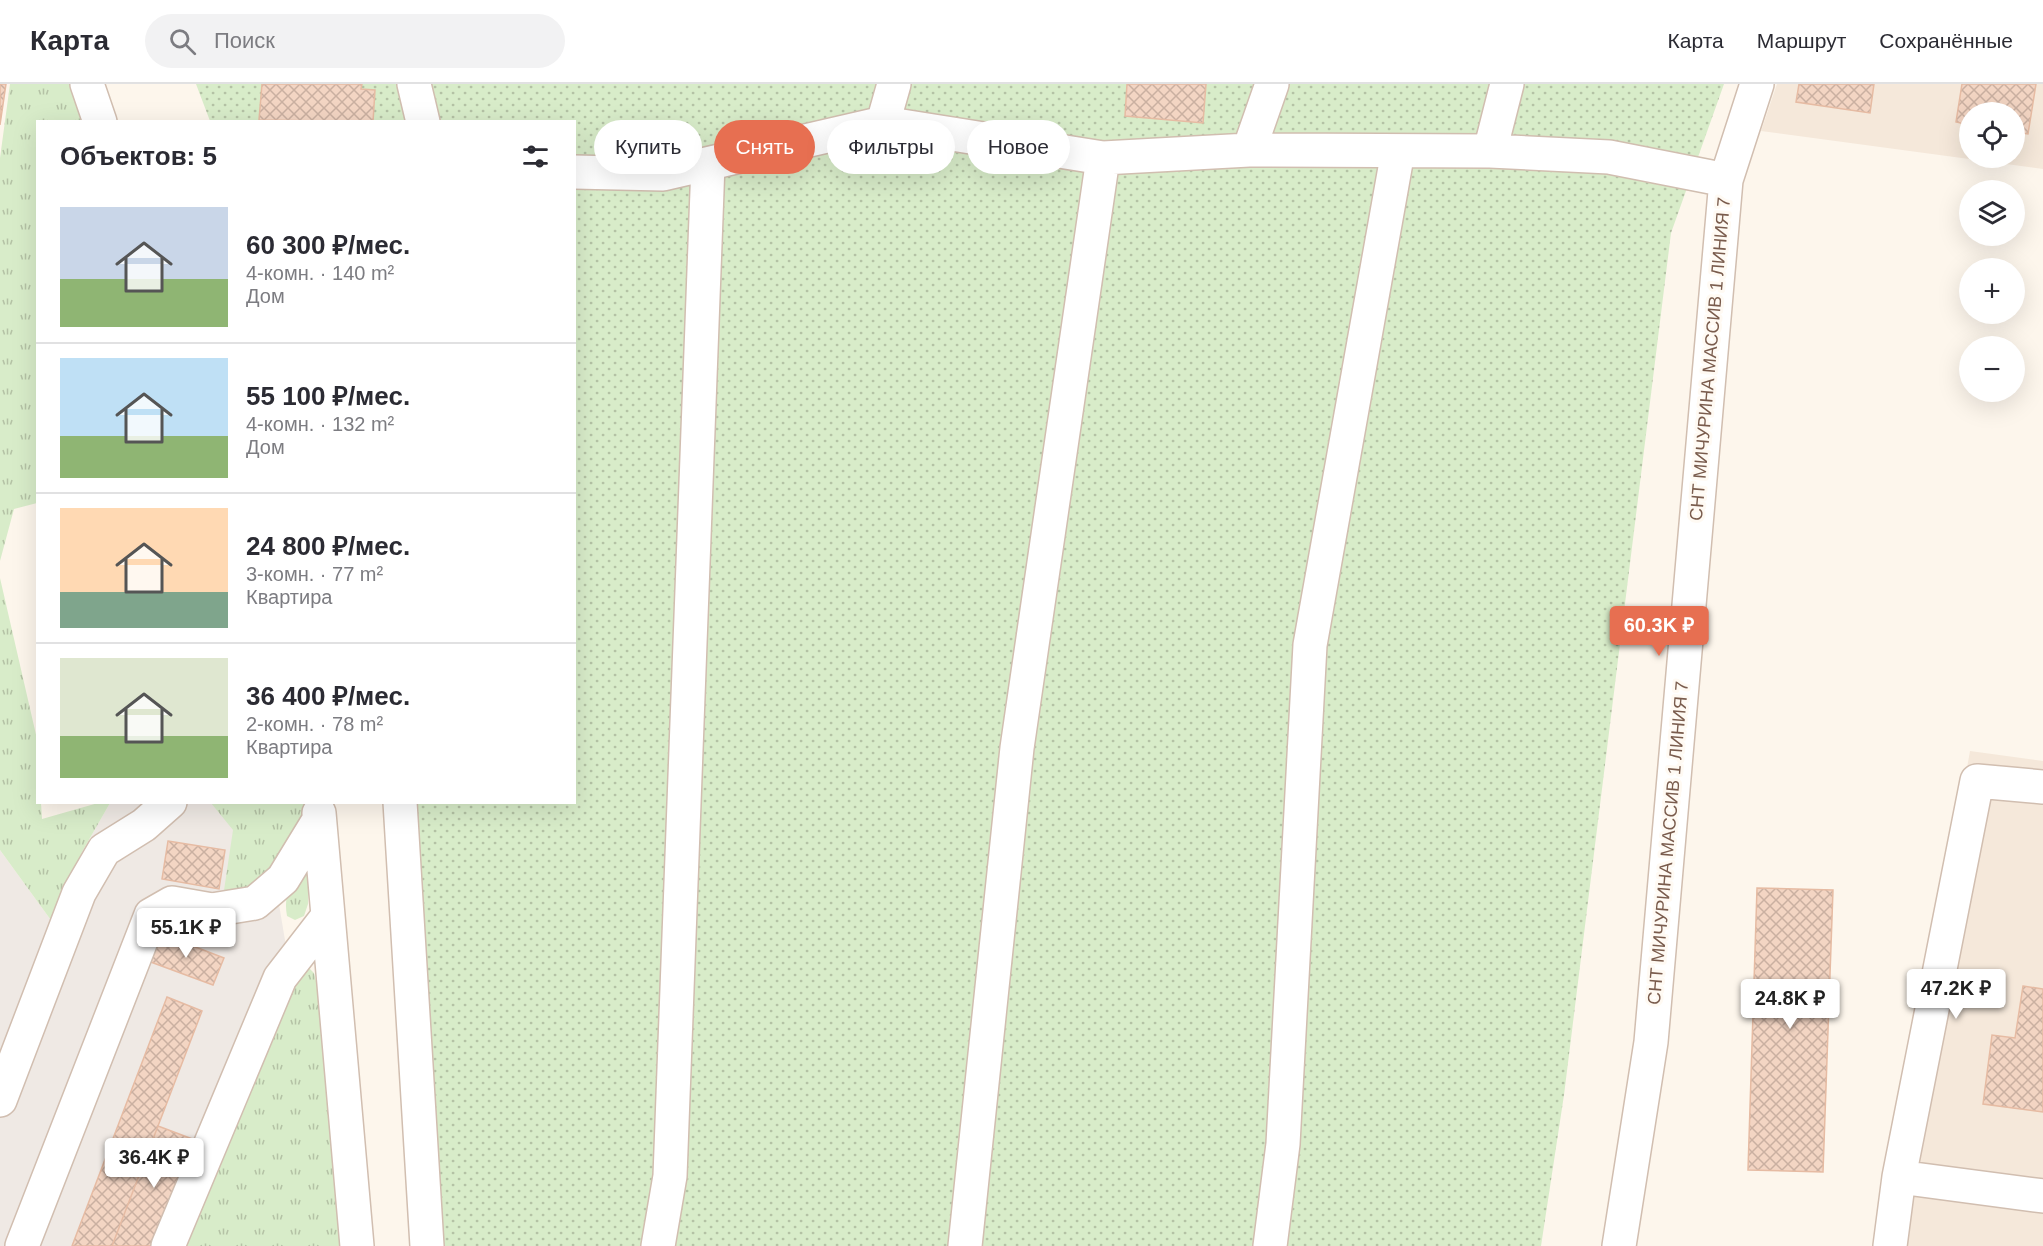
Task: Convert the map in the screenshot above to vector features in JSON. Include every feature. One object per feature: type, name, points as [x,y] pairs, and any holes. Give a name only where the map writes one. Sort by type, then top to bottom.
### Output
[{"type":"street","points":[[87,84],[99,120]]},
{"type":"street","points":[[414,84],[423,120]]},
{"type":"street","points":[[884,120],[894,84]]},
{"type":"street","points":[[1249,150],[1272,84]]},
{"type":"street","points":[[1490,152],[1508,84]]},
{"type":"street","name":"СНТ МИЧУРИНА МАССИВ 1 ЛИНИЯ 7","points":[[1619,1246],[1650,1042],[1726,180],[1758,84]]},
{"type":"street","points":[[955,134],[1103,158],[1249,150],[1490,152],[1609,157],[1726,180]]},
{"type":"street","points":[[576,172],[663,174],[827,136]]},
{"type":"street","points":[[1270,1246],[1283,1144],[1310,645],[1398,151]]},
{"type":"street","points":[[964,1246],[1017,748],[1103,158]]},
{"type":"street","points":[[658,1246],[670,1176],[708,164]]},
{"type":"street","points":[[1890,1246],[1899,1177],[1977,781],[2030,786]]},
{"type":"street","points":[[0,1100],[79,893],[104,850],[144,825],[168,804]]},
{"type":"street","points":[[400,804],[427,1246]]},
{"type":"street","points":[[318,811],[357,1246]]},
{"type":"street","points":[[22,1246],[151,915],[172,903],[212,910],[255,903],[283,879],[318,811]]},
{"type":"street","points":[[168,1246],[280,978],[328,916]]},
{"type":"street","points":[[1899,1177],[2043,1196]]},
{"type":"shaded area","points":[[1777,84],[2043,84],[2043,169],[2025,167],[2025,102],[1959,102],[1959,158],[1761,131]]},
{"type":"shaded area","points":[[1970,751],[2043,761],[2043,1246],[1882,1246]]},
{"type":"shaded area","points":[[109,804],[262,804],[291,976],[179,1246],[0,1246],[0,850],[53,923],[82,852]]},
{"type":"green space","points":[[10,84],[71,84],[84,120],[36,120],[36,503],[14,509],[0,561],[0,158]]},
{"type":"green space","points":[[196,84],[1724,84],[1671,233],[1564,1095],[1541,1246],[435,1246],[389,804],[576,804],[576,120],[210,120]]},
{"type":"green space","points":[[0,578],[36,735],[36,804],[41,804],[42,819],[94,804],[109,804],[82,852],[53,923],[0,850]]},
{"type":"green space","points":[[212,804],[304,804],[302,830],[292,852],[240,894],[223,897],[233,830]]},
{"type":"green space","points":[[303,866],[309,870],[308,904],[304,916],[295,920],[287,916],[286,901],[292,883]]},
{"type":"green space","points":[[307,966],[314,973],[317,985],[341,1246],[179,1246],[291,976]]},
{"type":"building","points":[[0,84],[6,84],[0,125]]},
{"type":"building","points":[[262,84],[362,84],[361,89],[375,90],[373,120],[259,120]]},
{"type":"building","points":[[1127,84],[1206,84],[1203,123],[1125,116]]},
{"type":"building","points":[[1799,84],[1874,84],[1870,113],[1796,102]]},
{"type":"building","points":[[1962,84],[2036,84],[2028,134],[2025,134],[2025,102],[1959,102]]},
{"type":"building","points":[[1959,103],[1959,123],[1956,122]]},
{"type":"building","points":[[168,841],[225,850],[219,889],[162,879]]},
{"type":"building","points":[[1757,888],[1833,890],[1823,1172],[1748,1170]]},
{"type":"building","points":[[159,933],[224,958],[213,985],[148,961]]},
{"type":"building","points":[[2023,986],[2043,989],[2043,1112],[1983,1104],[1992,1035],[2015,1038]]},
{"type":"building","points":[[167,997],[202,1011],[112,1246],[72,1246]]},
{"type":"building","points":[[158,1126],[195,1140],[154,1246],[112,1246]]}]
